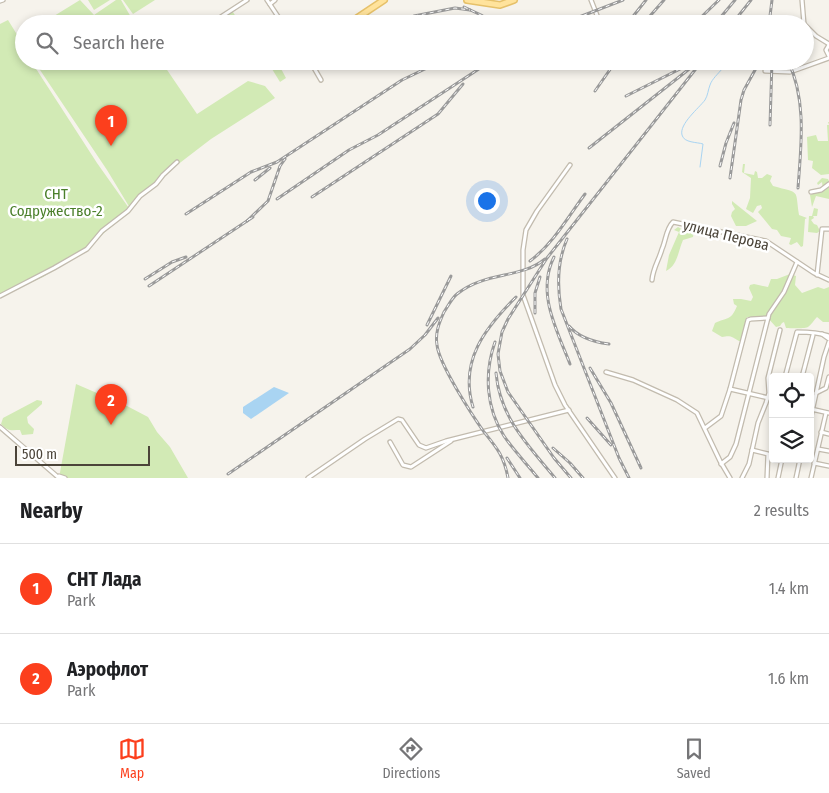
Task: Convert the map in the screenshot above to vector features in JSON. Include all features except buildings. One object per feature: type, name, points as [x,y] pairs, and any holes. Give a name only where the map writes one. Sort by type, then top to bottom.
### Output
[{"type":"main road","points":[[362,15],[384,0]]},
{"type":"main road","points":[[467,0],[493,5],[506,4],[514,0]]},
{"type":"street","points":[[224,15],[247,0]]},
{"type":"street","points":[[275,0],[268,2],[277,15]]},
{"type":"street","points":[[591,0],[597,15]]},
{"type":"street","points":[[802,0],[803,15]]},
{"type":"street","points":[[814,34],[829,44],[826,50],[829,57],[814,63]]},
{"type":"street","points":[[315,70],[321,80]]},
{"type":"street","points":[[764,71],[790,72],[795,70]]},
{"type":"street","points":[[0,296],[48,272],[87,248],[102,231],[128,211],[140,196],[156,184],[177,162]]},
{"type":"street","points":[[570,166],[537,211],[526,230],[522,277],[524,303],[555,385],[569,410],[615,478]]},
{"type":"street","points":[[811,192],[821,190],[829,184]]},
{"type":"street","name":"улица Перова","points":[[652,280],[655,265],[670,225],[673,222],[766,242],[829,280]]},
{"type":"street","points":[[818,275],[822,230],[829,229]]},
{"type":"street","points":[[721,464],[730,456],[736,444],[771,310],[784,292],[797,262]]},
{"type":"street","points":[[705,428],[721,416],[748,320],[750,318],[768,318]]},
{"type":"street","points":[[742,478],[748,464],[758,423],[768,398],[768,378],[780,330]]},
{"type":"street","points":[[787,373],[797,332],[813,335],[821,334],[829,339],[814,399]]},
{"type":"street","points":[[803,373],[813,335]]},
{"type":"street","points":[[606,372],[634,380],[677,400],[697,413],[721,464],[730,478]]},
{"type":"street","points":[[816,393],[826,388],[829,377]]},
{"type":"street","points":[[730,389],[768,398]]},
{"type":"street","points":[[308,478],[365,439],[398,420],[402,420],[416,441],[424,448],[569,410]]},
{"type":"street","points":[[810,478],[828,413],[814,410]]},
{"type":"street","points":[[0,427],[59,477],[65,478]]},
{"type":"street","points":[[822,432],[829,434]]},
{"type":"street","points":[[390,442],[403,465],[411,467],[453,440]]},
{"type":"street","points":[[818,449],[829,451]]},
{"type":"street","points":[[752,450],[768,454],[768,477]]},
{"type":"street","points":[[778,478],[781,463]]},
{"type":"street","points":[[796,478],[799,463]]},
{"type":"street","points":[[814,463],[829,466]]},
{"type":"green space","points":[[80,0],[94,15],[56,15]]},
{"type":"green space","points":[[88,0],[110,0],[94,10]]},
{"type":"green space","points":[[116,0],[121,0],[130,15],[94,15]]},
{"type":"green space","points":[[123,0],[155,0],[133,14]]},
{"type":"green space","points":[[233,12],[235,15],[225,15]]},
{"type":"green space","name":"СНТ Содружество-2","points":[[8,20],[15,31],[15,70],[37,70],[97,163],[131,211],[105,232],[85,252],[43,277],[0,297],[0,24]]},
{"type":"green space","points":[[40,70],[167,70],[197,114],[248,81],[265,86],[275,98],[211,139],[155,182],[156,184],[130,208]]},
{"type":"green space","points":[[273,70],[282,70],[286,78],[280,82]]},
{"type":"green space","points":[[827,125],[829,125],[829,174],[821,175],[812,168],[813,161],[808,160],[807,137],[816,135],[818,141],[828,141]]},
{"type":"green space","points":[[743,164],[745,164],[744,173],[754,175],[755,171],[758,178],[762,178],[767,174],[772,176],[770,181],[773,186],[795,193],[799,215],[807,218],[805,219],[803,246],[801,247],[797,242],[789,244],[791,238],[781,236],[777,230],[772,229],[758,212],[762,208],[761,205],[757,206],[753,213],[746,209],[750,198],[751,178],[742,172]]},
{"type":"green space","points":[[822,178],[829,181],[829,199],[816,196],[812,207],[810,195],[823,190],[822,182],[818,185],[817,183]]},
{"type":"green space","points":[[732,201],[757,221],[746,226],[736,226],[731,216],[735,209]]},
{"type":"green space","points":[[814,208],[818,209],[817,216],[813,216],[814,218],[811,220],[820,231],[817,233],[808,232],[809,216],[812,216]]},
{"type":"green space","points":[[678,227],[686,232],[694,229],[693,237],[683,240],[673,265],[666,271],[669,255],[679,232],[674,230]]},
{"type":"green space","points":[[790,274],[796,276],[795,285],[802,293],[818,287],[824,289],[829,287],[829,322],[823,322],[817,317],[807,328],[786,328],[784,322],[776,327],[767,317],[747,317],[741,341],[729,336],[722,337],[712,331],[715,323],[733,314],[737,306],[734,304],[733,299],[751,301],[753,297],[749,288],[750,285],[768,287],[771,279],[777,279]]},
{"type":"green space","points":[[76,384],[148,417],[157,432],[170,447],[188,478],[59,478]]},
{"type":"green space","points":[[37,400],[42,401],[42,404],[27,417],[28,423],[34,429],[33,434],[22,435],[20,430],[3,427],[1,424],[3,418]]},
{"type":"water","points":[[274,387],[289,393],[251,419],[243,413],[243,407]]},
{"type":"waterway","points":[[700,167],[703,144],[685,140],[682,135],[683,126],[705,100],[711,83],[721,70]]},
{"type":"railway","points":[[584,15],[623,0]]},
{"type":"railway","points":[[634,15],[646,0]]},
{"type":"railway","points":[[651,15],[664,0]]},
{"type":"railway","points":[[703,15],[719,0]]},
{"type":"railway","points":[[722,15],[735,0]]},
{"type":"railway","points":[[739,15],[751,0]]},
{"type":"railway","points":[[770,15],[772,0]]},
{"type":"railway","points":[[464,7],[481,15]]},
{"type":"railway","points":[[419,15],[455,8],[470,10]]},
{"type":"railway","points":[[186,214],[251,172],[277,162],[402,80],[423,70]]},
{"type":"railway","points":[[277,199],[349,150],[378,135],[477,70]]},
{"type":"railway","points":[[595,91],[610,70]]},
{"type":"railway","points":[[626,96],[678,70]]},
{"type":"railway","points":[[589,148],[688,70]]},
{"type":"railway","points":[[571,478],[554,458],[508,392],[500,371],[498,354],[502,332],[508,319],[547,258],[695,70]]},
{"type":"railway","points":[[730,178],[741,100],[744,90],[755,70]]},
{"type":"railway","points":[[770,125],[772,70]]},
{"type":"railway","points":[[792,70],[798,91],[801,123],[798,188]]},
{"type":"railway","points":[[312,197],[438,114],[463,84]]},
{"type":"railway","points":[[720,166],[734,123]]},
{"type":"railway","points":[[247,221],[268,201],[280,166],[285,159]]},
{"type":"railway","points":[[255,180],[270,168]]},
{"type":"railway","points":[[530,261],[546,247],[585,194]]},
{"type":"railway","points":[[149,286],[253,217]]},
{"type":"railway","points":[[567,239],[561,256],[559,274],[561,309],[619,458],[629,478]]},
{"type":"railway","points":[[145,279],[172,262],[186,257]]},
{"type":"railway","points":[[554,257],[547,284],[548,298],[554,325],[570,364]]},
{"type":"railway","points":[[508,478],[499,453],[472,414],[444,364],[437,345],[437,332],[444,312],[457,294],[468,287],[491,278],[525,270],[545,259]]},
{"type":"railway","points":[[427,325],[451,276]]},
{"type":"railway","points":[[535,313],[535,293],[540,277]]},
{"type":"railway","points":[[473,407],[469,375],[472,360],[485,333],[516,297]]},
{"type":"railway","points":[[228,474],[410,349],[425,335],[438,318]]},
{"type":"railway","points":[[569,326],[577,334],[587,339],[609,344]]},
{"type":"railway","points":[[495,342],[491,354],[488,378],[493,414],[504,436],[538,478]]},
{"type":"railway","points":[[590,368],[611,403],[641,468]]},
{"type":"railway","points":[[496,373],[503,404],[509,417],[555,478]]},
{"type":"railway","points":[[587,418],[611,445]]},
{"type":"railway","points":[[553,448],[583,478]]},
{"type":"railway","points":[[507,458],[520,478]]},
{"type":"place","name":"СНТ Лада","points":[[111,146]]},
{"type":"place","name":"Аэрофлот","points":[[111,425]]}]
